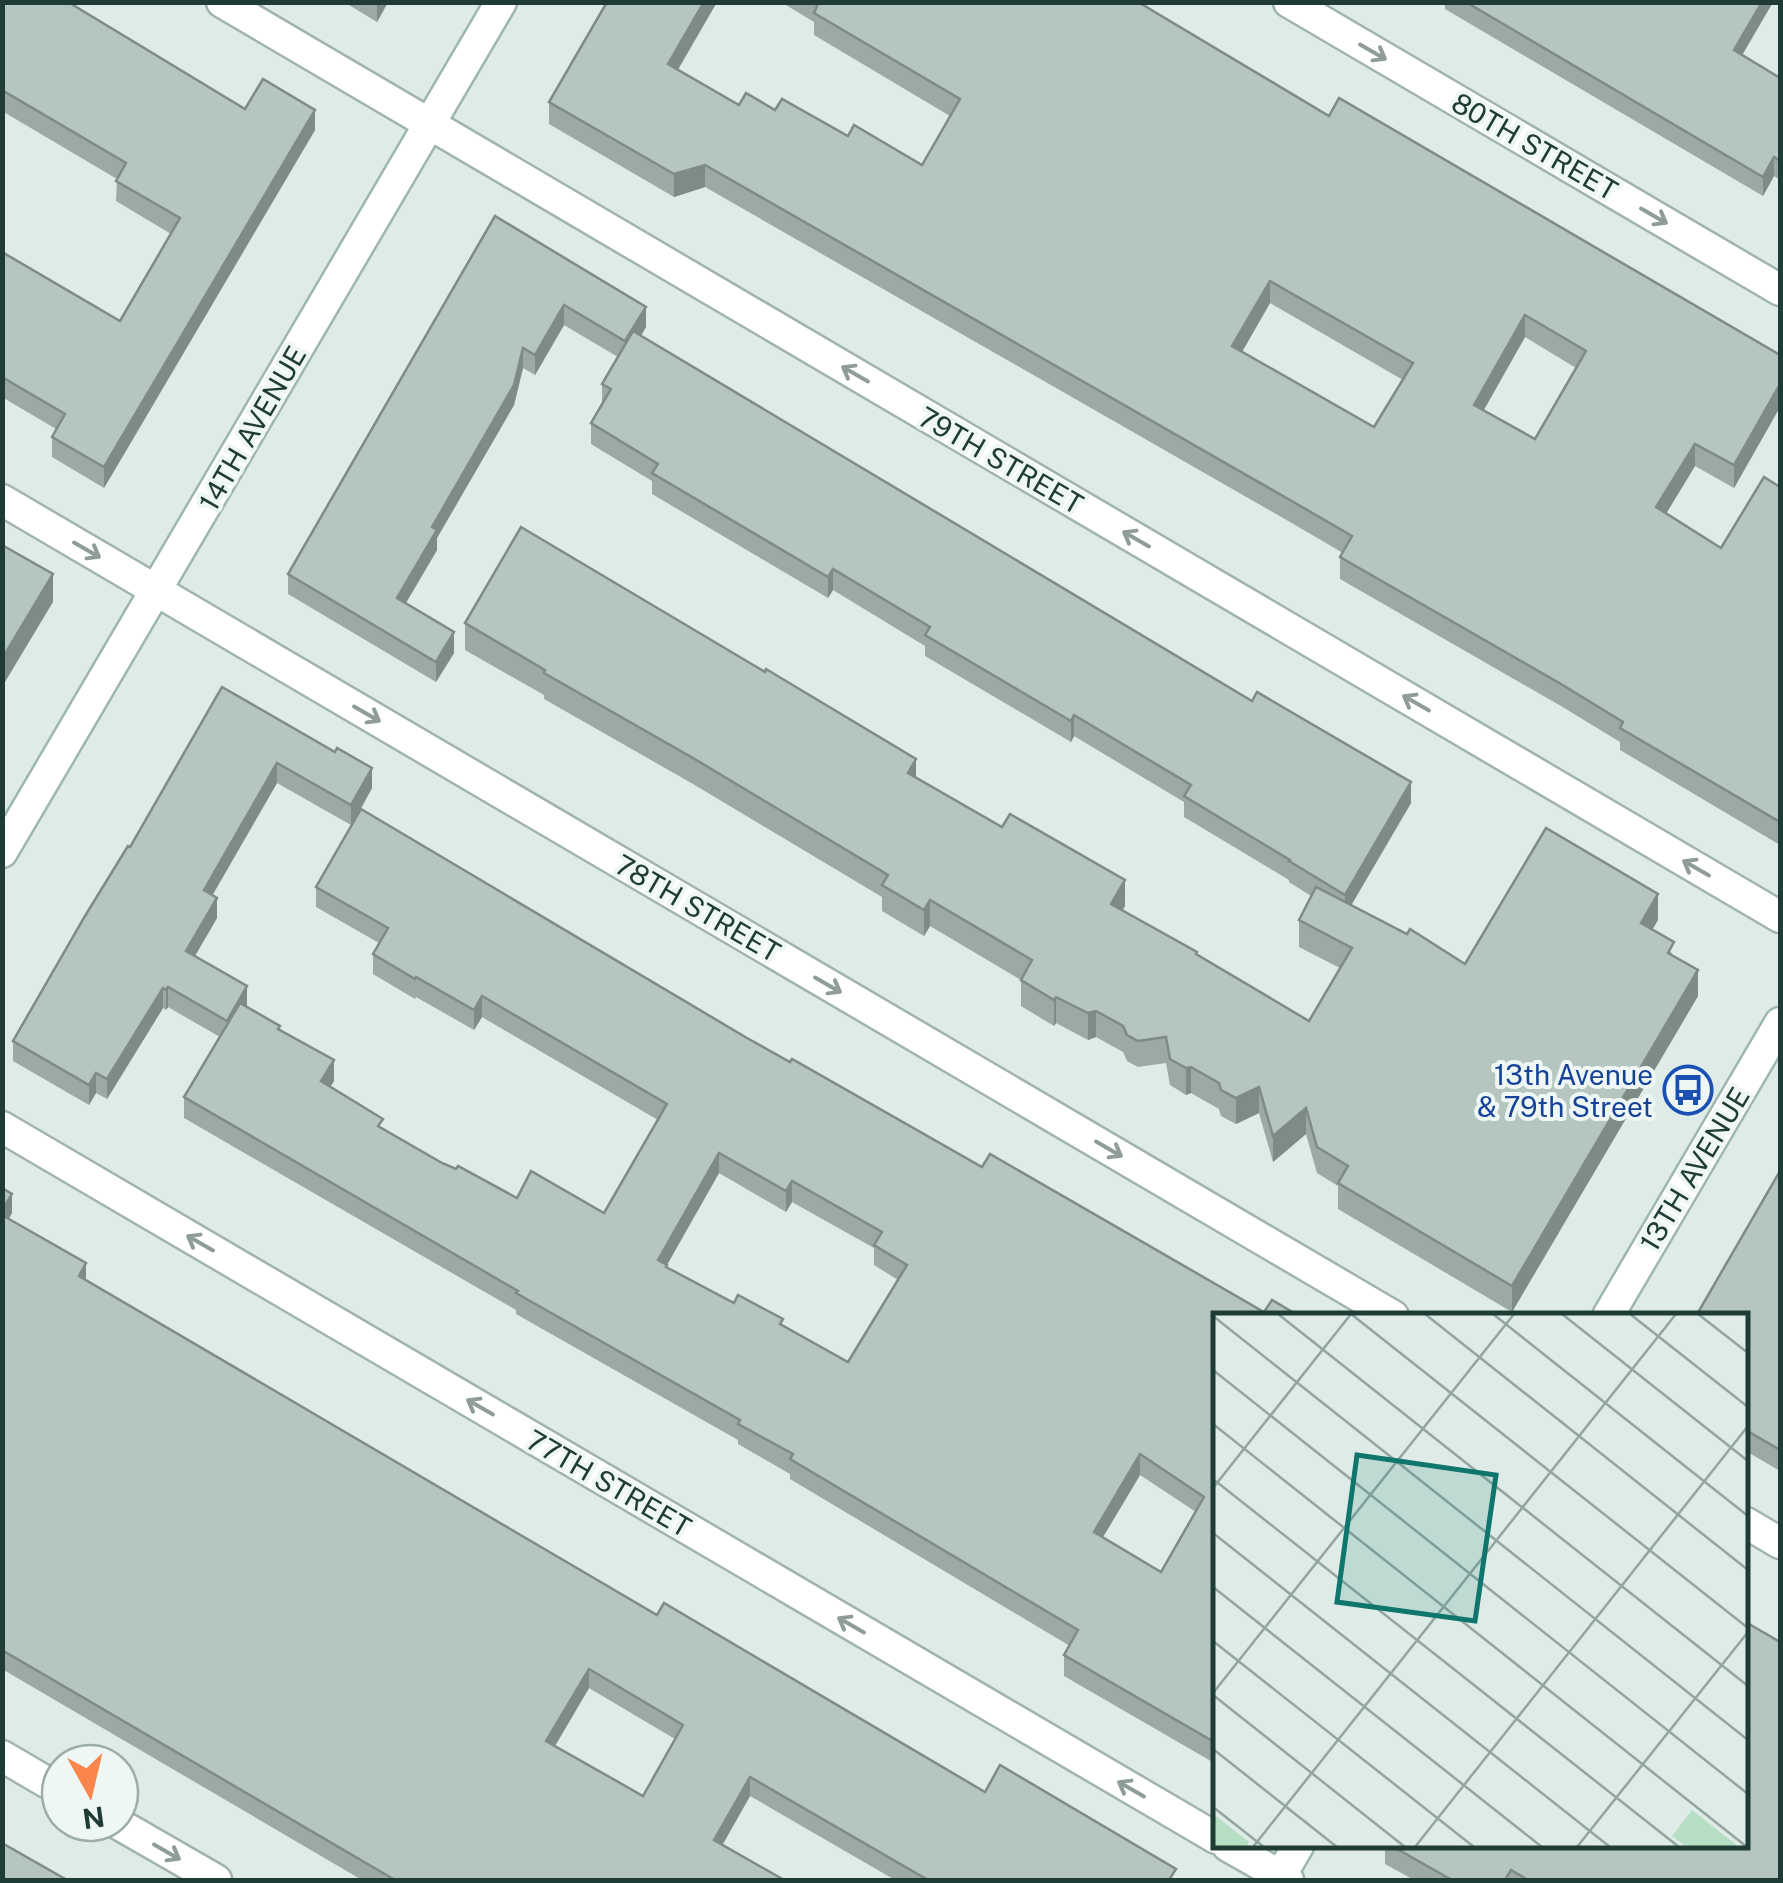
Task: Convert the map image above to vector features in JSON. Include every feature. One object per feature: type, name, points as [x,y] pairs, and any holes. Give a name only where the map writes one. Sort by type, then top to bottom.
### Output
[{"type":"street","name":"79TH STREET","points":[[222,2],[1780,917]]},
{"type":"street","name":"14TH AVENUE","points":[[2,852],[501,2]]},
{"type":"street","name":"80TH STREET","points":[[1289,2],[1780,290]]},
{"type":"street","name":"78TH STREET","points":[[2,500],[1388,1313]]},
{"type":"street","name":"13TH AVENUE","points":[[1610,1313],[1780,1023]]},
{"type":"street","name":"77TH STREET","points":[[2,1127],[1213,1836]]},
{"type":"street","points":[[1748,1524],[1780,1544]]},
{"type":"street","points":[[2,1756],[40,1778]]},
{"type":"street","points":[[140,1836],[216,1880]]},
{"type":"street","points":[[1231,1848],[1282,1879],[1297,1848]]},
{"type":"building","points":[[2,2],[68,2],[245,109],[263,79],[315,110],[104,467],[52,437],[65,414],[2,377],[2,252],[120,321],[180,218],[116,181],[126,163],[2,90]]},
{"type":"building","points":[[607,2],[704,2],[668,64],[739,105],[746,93],[775,110],[782,99],[848,136],[854,125],[922,165],[960,99],[814,13],[819,2],[1138,2],[1329,116],[1339,98],[1780,355],[1780,384],[1734,465],[1695,444],[1656,507],[1721,548],[1764,477],[1780,487],[1780,822],[1620,728],[1623,722],[1561,684],[1340,557],[1352,536],[705,165],[674,174],[549,102]],"holes":[[[1270,281],[1413,363],[1374,427],[1232,346]],[[1525,315],[1586,351],[1535,439],[1474,405]]]},
{"type":"building","points":[[1466,2],[1762,2],[1734,50],[1780,78],[1780,161],[1774,157],[1763,177]]},
{"type":"building","points":[[495,216],[646,307],[625,341],[564,305],[535,355],[523,348],[514,385],[432,527],[437,530],[397,598],[454,632],[436,662],[288,574]]},
{"type":"building","points":[[633,331],[1252,701],[1257,692],[1411,782],[1345,895],[1184,796],[1191,785],[1074,715],[1071,721],[925,635],[930,627],[833,569],[828,577],[652,473],[658,464],[591,423],[611,389],[602,384]]},
{"type":"building","points":[[521,527],[916,759],[908,773],[1002,827],[1010,814],[1125,880],[1111,904],[1309,1021],[1352,948],[1299,920],[1316,887],[1407,934],[1410,929],[1465,964],[1546,828],[1658,894],[1641,923],[1674,942],[1668,953],[1698,970],[1512,1286],[1338,1183],[1348,1166],[1317,1147],[1306,1108],[1273,1136],[1259,1087],[1236,1098],[1221,1090],[1219,1083],[1170,1059],[1166,1037],[1138,1041],[1127,1035],[1123,1026],[1096,1011],[1088,1013],[1056,997],[1054,1000],[1021,980],[1032,960],[930,900],[924,910],[882,885],[888,875],[465,623]]},
{"type":"building","points":[[2,545],[53,574],[2,659]]},
{"type":"building","points":[[222,687],[335,752],[337,748],[372,768],[351,805],[277,763],[204,890],[217,898],[186,951],[247,986],[227,1021],[168,987],[163,988],[107,1079],[96,1073],[89,1085],[13,1041]]},
{"type":"building","points":[[361,809],[747,1038],[790,1062],[792,1059],[982,1167],[990,1154],[1264,1312],[1272,1300],[1294,1313],[1213,1313],[1213,1741],[1064,1655],[1078,1630],[790,1459],[793,1454],[738,1424],[740,1420],[184,1097],[240,1003],[334,1060],[321,1081],[383,1119],[378,1126],[442,1163],[456,1169],[458,1166],[517,1198],[531,1171],[604,1213],[667,1104],[482,996],[474,1010],[373,954],[388,928],[316,887]],"holes":[[[719,1153],[786,1191],[792,1181],[882,1232],[874,1245],[907,1265],[848,1362],[780,1324],[783,1319],[738,1295],[734,1303],[658,1260]],[[1140,1454],[1204,1497],[1161,1572],[1094,1532]]]},
{"type":"building","points":[[1780,1171],[1780,1450],[1748,1431],[1748,1313],[1698,1313]]},
{"type":"building","points":[[2,1188],[12,1194],[2,1210]]},
{"type":"building","points":[[2,1215],[86,1263],[79,1276],[657,1615],[664,1603],[985,1792],[1000,1765],[1176,1869],[1169,1880],[928,1880],[750,1777],[714,1840],[784,1880],[395,1880],[2,1650]],"holes":[[[589,1669],[683,1725],[643,1796],[546,1741]]]},
{"type":"building","points":[[1748,1626],[1780,1642],[1780,1880],[1528,1880],[1511,1870],[1505,1880],[1452,1880],[1396,1848],[1748,1848]]},
{"type":"building","points":[[2,1843],[67,1880],[2,1880]]},
{"type":"place","name":"13th Avenue & 79th Street","points":[[1688,1090]]}]
